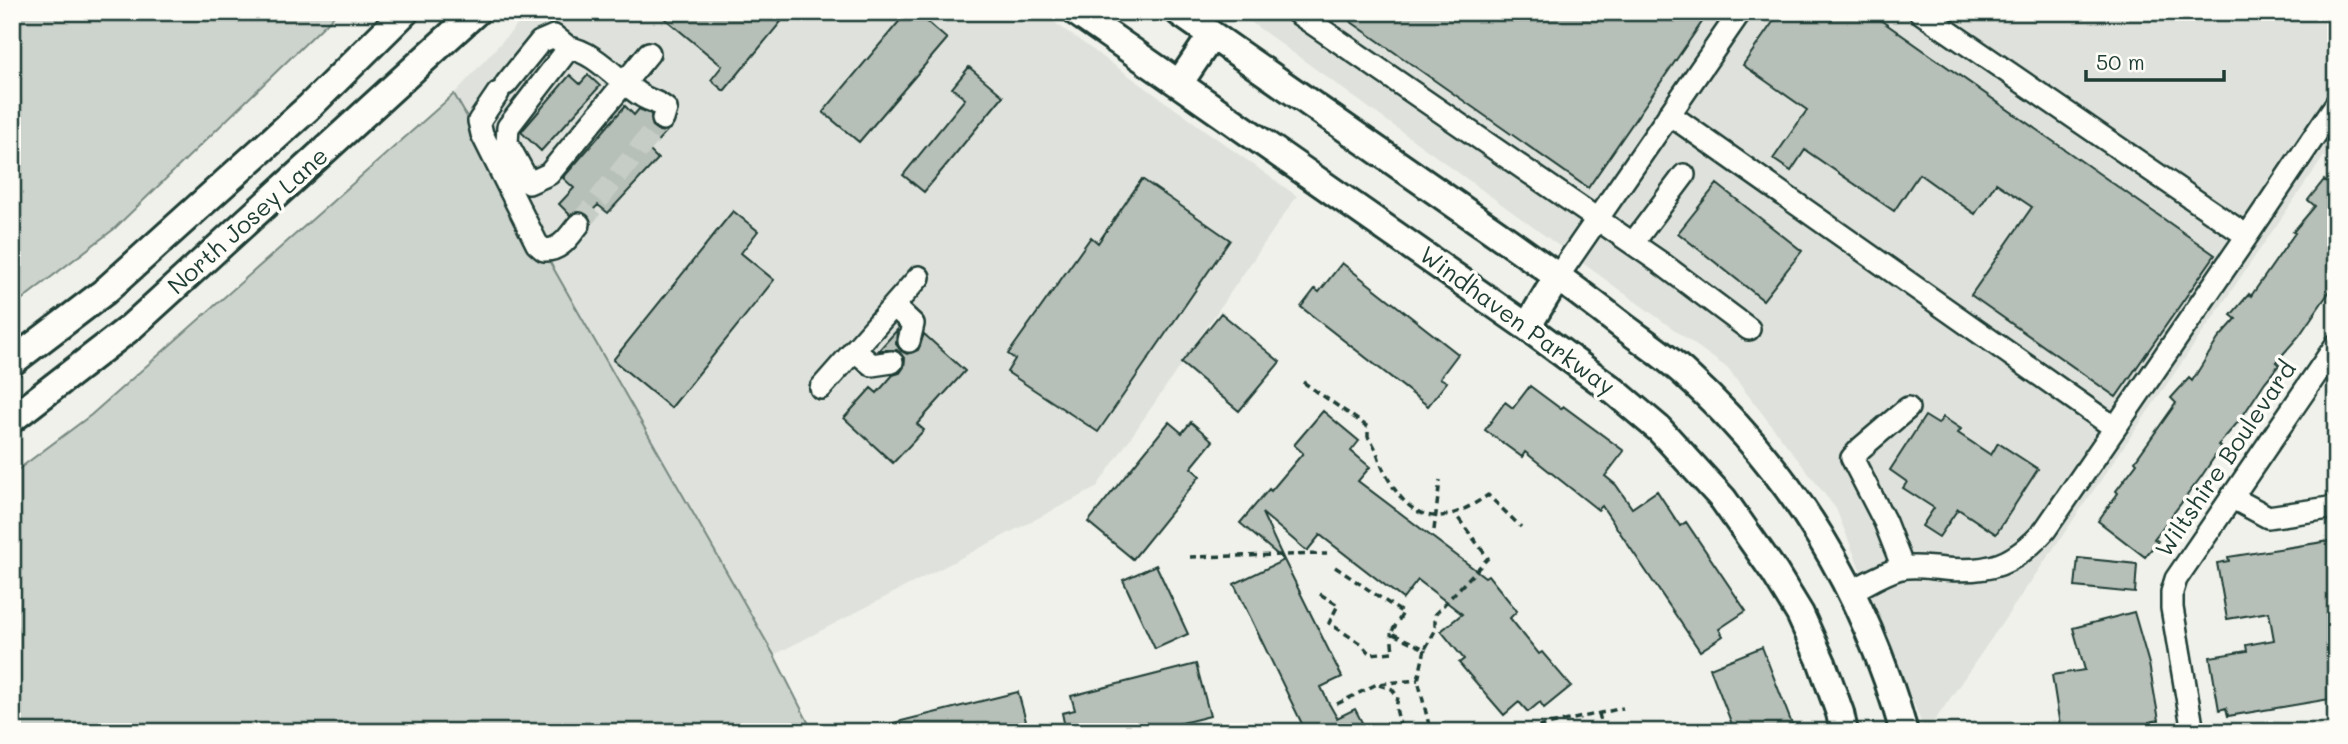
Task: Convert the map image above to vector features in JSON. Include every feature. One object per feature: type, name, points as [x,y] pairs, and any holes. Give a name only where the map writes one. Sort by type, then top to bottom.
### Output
[{"type":"main road","name":"North Josey Lane","points":[[12,362],[104,292],[308,108],[405,12]]},
{"type":"main road","name":"North Josey Lane","points":[[12,419],[131,327],[476,12]]},
{"type":"main road","name":"Windhaven Parkway","points":[[1076,12],[1180,82],[1527,327],[1637,410],[1678,448],[1749,532],[1800,614],[1822,663],[1844,732]]},
{"type":"main road","points":[[1180,12],[1559,276],[1681,371],[1752,442],[1799,500],[1852,591],[1880,654],[1904,732]]},
{"type":"main road","points":[[1180,82],[1212,35]]},
{"type":"main road","points":[[1527,327],[1559,276]]},
{"type":"street","points":[[1296,12],[1633,243],[1749,329]]},
{"type":"street","points":[[1559,276],[1740,12]]},
{"type":"street","points":[[1920,12],[2247,236]]},
{"type":"street","points":[[579,224],[560,247],[551,251],[544,250],[537,244],[482,134],[479,121],[502,89],[540,42],[554,36],[569,48],[582,50],[645,99],[661,103],[666,108],[663,119]]},
{"type":"street","points":[[569,48],[508,127],[507,143],[529,183],[550,173],[649,54]]},
{"type":"street","points":[[1852,591],[1882,575],[1903,568],[1982,570],[2000,566],[2030,547],[2045,530],[2336,104]]},
{"type":"street","points":[[1670,114],[2115,428]]},
{"type":"street","points":[[1633,243],[1684,175]]},
{"type":"street","points":[[821,387],[919,277]]},
{"type":"street","points":[[894,306],[913,324],[909,341]]},
{"type":"street","name":"Wiltshire Boulevard","points":[[2193,732],[2172,608],[2173,586],[2179,573],[2336,345]]},
{"type":"street","points":[[854,350],[872,365],[892,362]]},
{"type":"street","points":[[1903,568],[1885,522],[1852,458],[1908,408]]},
{"type":"street","points":[[2231,498],[2268,517],[2336,507]]},
{"type":"path","points":[[1303,382],[1368,427],[1368,437],[1376,446],[1379,460],[1407,506],[1425,515],[1455,514],[1488,495],[1521,527]]},
{"type":"path","points":[[1434,530],[1440,480]]},
{"type":"path","points":[[1455,514],[1488,558],[1435,614],[1435,631],[1424,649],[1418,680],[1429,725],[1481,732]]},
{"type":"path","points":[[1190,557],[1326,554]]},
{"type":"path","points":[[1320,594],[1338,605],[1329,623],[1370,654],[1393,652],[1391,633],[1403,613],[1335,566]]},
{"type":"path","points":[[1391,633],[1424,649]]},
{"type":"path","points":[[1337,704],[1377,684],[1418,680]]},
{"type":"path","points":[[1377,684],[1392,689],[1398,697],[1396,708],[1400,726],[1413,732]]},
{"type":"path","points":[[1515,732],[1623,708]]},
{"type":"path","points":[[1599,713],[1603,732]]},
{"type":"shaded area","points":[[12,12],[338,12],[114,229],[12,307]]},
{"type":"shaded area","points":[[529,12],[1040,12],[1297,196],[1096,488],[774,655],[454,94]]},
{"type":"shaded area","points":[[1237,12],[2336,12],[2336,139],[1925,732],[1836,509],[1727,368]]},
{"type":"shaded area","points":[[454,94],[774,655],[813,732],[12,732],[12,474],[91,415]]},
{"type":"building","points":[[657,12],[789,12],[724,91],[711,80],[722,66]]},
{"type":"building","points":[[907,12],[916,12],[947,39],[859,142],[823,112]]},
{"type":"building","points":[[1337,12],[1709,12],[1588,188]]},
{"type":"building","points":[[1780,12],[1869,12],[2215,255],[2116,397],[1971,295],[2032,207],[1996,183],[1975,214],[1919,174],[1894,211],[1805,150],[1791,171],[1773,159],[1807,110],[1743,65]]},
{"type":"building","points":[[969,67],[1003,96],[924,192],[903,175],[965,99],[952,88]]},
{"type":"building","points":[[570,75],[580,84],[588,75],[600,86],[541,151],[521,132]]},
{"type":"building","points":[[625,106],[634,115],[639,109],[651,114],[653,127],[666,132],[649,150],[658,159],[608,213],[598,205],[588,215],[580,211],[570,215],[559,204],[574,188],[563,178]]},
{"type":"building","points":[[1142,179],[1230,240],[1098,432],[1007,372],[1015,359],[1008,354],[1091,237],[1098,243]]},
{"type":"building","points":[[2324,180],[2336,189],[2336,282],[2299,336],[2276,362],[2279,365],[2240,420],[2218,445],[2221,447],[2154,539],[2158,541],[2145,557],[2098,521],[2137,463],[2135,461],[2176,403],[2171,398],[2189,378],[2192,381],[2218,339],[2236,319],[2231,315],[2249,294],[2251,296],[2295,233],[2293,232],[2315,206],[2308,200]]},
{"type":"building","points":[[1717,184],[1802,251],[1763,300],[1678,233]]},
{"type":"building","points":[[733,211],[758,231],[741,253],[774,280],[671,408],[613,360]]},
{"type":"building","points":[[1342,263],[1458,354],[1440,378],[1447,382],[1428,406],[1301,307],[1315,289],[1319,292]]},
{"type":"building","points":[[1221,313],[1280,362],[1239,411],[1181,363]]},
{"type":"building","points":[[897,330],[896,344],[901,351],[907,354],[918,350],[924,334],[965,371],[917,424],[924,430],[893,463],[844,418],[871,388],[877,393],[904,367],[905,359],[897,350],[879,350]]},
{"type":"building","points":[[1530,386],[1561,409],[1563,406],[1624,451],[1605,476],[1616,485],[1632,508],[1657,491],[1680,526],[1686,522],[1746,611],[1719,629],[1723,636],[1700,651],[1602,506],[1598,510],[1525,452],[1522,457],[1485,430],[1505,402],[1513,408]]},
{"type":"building","points":[[1323,411],[1359,441],[1351,451],[1370,467],[1358,481],[1485,577],[1488,575],[1517,611],[1510,618],[1539,654],[1542,652],[1571,686],[1544,708],[1540,702],[1528,712],[1519,702],[1504,715],[1459,663],[1464,659],[1441,631],[1462,614],[1418,580],[1403,599],[1320,535],[1307,551],[1262,513],[1284,560],[1240,523],[1303,453],[1294,445]]},
{"type":"building","points":[[1925,416],[1938,424],[1943,417],[1961,429],[1958,433],[1991,455],[1998,443],[2038,469],[1996,534],[1958,509],[1939,537],[1922,526],[1934,508],[1903,488],[1907,482],[1890,470]]},
{"type":"building","points":[[1169,422],[1182,433],[1191,422],[1213,441],[1191,468],[1200,476],[1133,559],[1088,522]]},
{"type":"building","points":[[2336,540],[2336,698],[2228,716],[2226,708],[2219,710],[2210,657],[2247,651],[2246,645],[2274,640],[2269,612],[2227,619],[2217,563],[2229,561],[2228,557]]},
{"type":"building","points":[[2078,558],[2137,564],[2135,593],[2075,587]]},
{"type":"building","points":[[1284,560],[1342,677],[1321,687],[1328,702],[1337,718],[1355,709],[1367,732],[1306,732],[1234,584]]},
{"type":"building","points":[[1156,565],[1188,634],[1155,649],[1123,580]]},
{"type":"building","points":[[2134,612],[2149,664],[2159,720],[2149,722],[2150,728],[2132,731],[2061,732],[2052,675],[2085,670],[2073,628]]},
{"type":"building","points":[[1762,647],[1795,732],[1735,732],[1710,668]]},
{"type":"building","points":[[1196,664],[1210,716],[1146,732],[1066,732],[1062,713],[1075,710],[1071,696]]},
{"type":"building","points":[[1018,692],[1029,732],[881,732],[881,726]]},
{"type":"tunnel","points":[[579,224],[663,119]]}]
